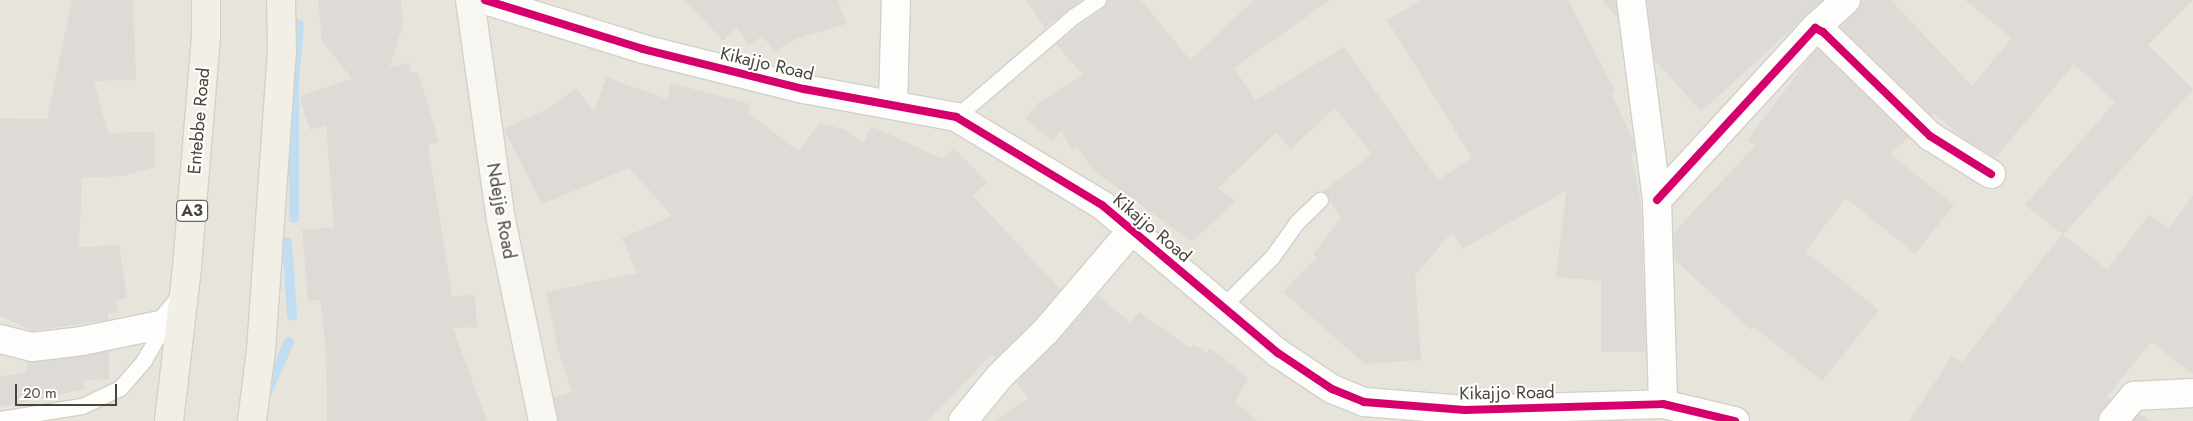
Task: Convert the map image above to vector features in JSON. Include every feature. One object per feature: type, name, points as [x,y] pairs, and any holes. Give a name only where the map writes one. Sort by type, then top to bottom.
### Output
[{"type":"main road","name":"Entebbe Road","points":[[169,421],[183,302],[206,37],[206,0]]},
{"type":"main road","points":[[252,421],[261,350],[282,52],[281,0]]},
{"type":"street","name":"Ndejje Road","points":[[470,0],[501,220],[543,421]]},
{"type":"street","name":"Kikajjo Road","points":[[485,0],[643,49],[804,89],[956,117],[1102,205],[1222,307],[1290,361],[1362,411],[1663,404],[1735,421]]},
{"type":"street","points":[[893,105],[896,0]]},
{"type":"street","points":[[1631,0],[1657,200],[1663,404]]},
{"type":"street","points":[[1657,200],[1815,28],[1846,0]]},
{"type":"street","points":[[1815,28],[1823,32],[1930,136],[1991,174]]},
{"type":"street","points":[[963,421],[1000,376],[1046,331],[1132,230]]},
{"type":"street","points":[[0,339],[32,347],[82,342],[165,324],[183,302]]},
{"type":"street","points":[[2113,421],[2134,396],[2193,393]]},
{"type":"lane","points":[[956,117],[1074,16],[1098,0]]},
{"type":"lane","points":[[1222,307],[1272,257],[1297,222],[1320,200]]},
{"type":"lane","points":[[0,419],[82,406],[120,388],[144,360],[165,324]]},
{"type":"shaded area","points":[[0,0],[2193,0],[2193,421],[0,421]]},
{"type":"building","points":[[72,0],[133,0],[136,80],[94,81],[108,133],[154,132],[155,167],[123,176],[82,178],[79,247],[119,245],[127,298],[116,300],[119,312],[108,314],[108,320],[33,331],[0,316],[0,118],[47,119]]},
{"type":"building","points":[[318,0],[401,0],[403,25],[390,67],[409,63],[411,73],[418,72],[439,142],[428,145],[452,296],[475,295],[477,327],[453,328],[487,421],[327,421],[326,349],[320,300],[308,301],[302,230],[334,227],[326,125],[310,130],[299,96],[352,79],[322,41]]},
{"type":"building","points":[[685,0],[838,0],[846,24],[795,39],[774,52],[763,36],[748,45],[737,27],[723,41]]},
{"type":"building","points":[[1026,0],[1081,0],[1045,28]]},
{"type":"building","points":[[1107,0],[1141,0],[1190,60],[1254,0],[1330,0],[1234,68],[1256,100],[1344,47],[1438,180],[1472,158],[1387,20],[1421,0],[1568,0],[1615,91],[1611,93],[1634,142],[1635,152],[1631,154],[1641,203],[1646,352],[1601,352],[1601,281],[1556,277],[1566,191],[1462,249],[1452,232],[1415,276],[1421,360],[1365,364],[1283,292],[1317,257],[1313,254],[1341,218],[1323,191],[1372,154],[1335,108],[1291,149],[1276,133],[1218,188],[1235,201],[1192,242],[1097,173],[1076,147],[1073,150],[1061,131],[1053,141],[1025,119],[1038,103],[1083,75],[1056,44],[1103,8]]},
{"type":"building","points":[[1602,0],[1616,0],[1618,18]]},
{"type":"building","points":[[1647,0],[1823,0],[1701,112],[1654,59]]},
{"type":"building","points":[[1861,0],[1891,0],[1972,86],[2012,38],[1965,0],[2193,0],[2148,45],[2193,89],[2063,235],[2025,205],[2115,102],[2074,64],[1995,158],[1965,139],[1934,114],[1932,116],[1840,27],[1857,11]]},
{"type":"building","points":[[1817,48],[1909,137],[1890,154],[1954,205],[1915,254],[1846,198],[1811,244],[1806,252],[1879,310],[1822,381],[1754,327],[1751,330],[1674,259],[1674,232],[1755,146],[1747,140]]},
{"type":"building","points":[[606,77],[667,99],[671,83],[750,104],[748,112],[798,151],[820,123],[846,130],[863,143],[871,126],[943,159],[954,148],[987,182],[973,196],[1061,290],[1035,320],[996,358],[992,354],[927,421],[558,421],[554,398],[572,392],[557,346],[546,292],[637,273],[622,238],[672,216],[629,168],[542,204],[504,129],[547,109],[576,88],[594,112]]},
{"type":"building","points":[[2193,195],[2193,374],[2151,342],[2107,397],[2111,399],[2098,421],[1909,421],[1952,356],[1962,362],[2062,234],[2107,269],[2149,215],[2169,229]]},
{"type":"building","points":[[1098,295],[1131,323],[1139,312],[1190,348],[1194,344],[1206,353],[1210,348],[1248,378],[1235,402],[1257,421],[995,421],[1028,398],[1016,382],[1057,342]]},
{"type":"building","points":[[109,351],[109,379],[83,380],[85,389],[0,407],[0,377],[27,372],[27,362]]},
{"type":"building","points":[[2139,414],[2151,421],[2133,421]]},
{"type":"waterway","points":[[294,218],[294,81],[299,24]]},
{"type":"waterway","points":[[287,242],[292,316]]},
{"type":"waterway","points":[[265,396],[289,342]]},
{"type":"cycle path","points":[[485,0],[643,49],[804,89],[956,117],[1102,205],[1278,353],[1332,389],[1364,402],[1465,410],[1663,404],[1735,421]]},
{"type":"cycle path","points":[[1657,200],[1815,28],[1823,32],[1930,136],[1991,174]]}]
